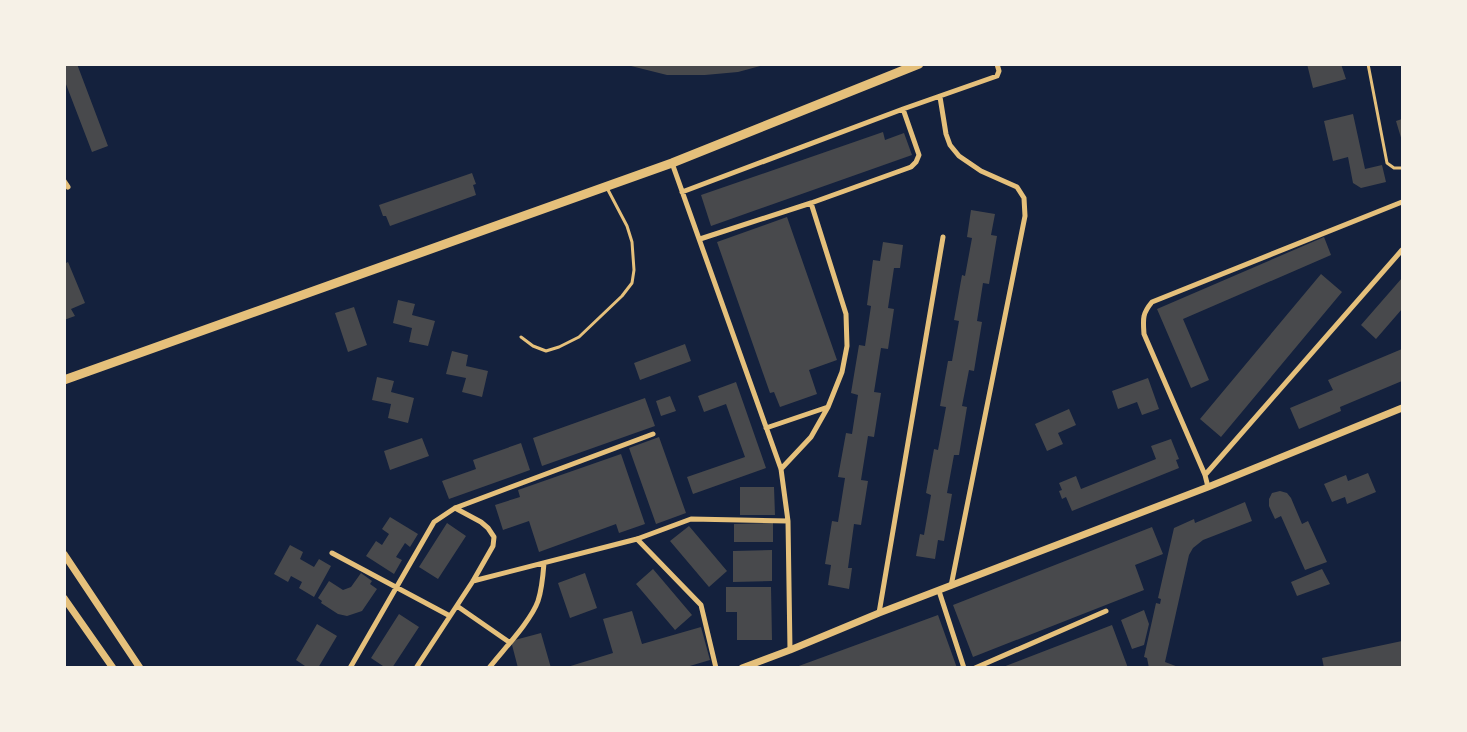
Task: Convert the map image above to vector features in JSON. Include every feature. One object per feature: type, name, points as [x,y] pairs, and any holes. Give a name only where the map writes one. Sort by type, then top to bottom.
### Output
[{"type":"main road","points":[[894,75],[910,64]]},
{"type":"main road","points":[[64,380],[672,163],[919,64]]},
{"type":"street","points":[[682,192],[997,76],[998,64]]},
{"type":"street","points":[[940,97],[946,134],[951,145],[959,156],[981,171],[1017,187],[1024,198],[1025,216],[951,586]]},
{"type":"street","points":[[700,239],[911,167],[919,155],[903,109]]},
{"type":"street","points":[[672,163],[781,469],[788,521],[790,650]]},
{"type":"street","points":[[1208,487],[1205,475],[1144,334],[1145,309],[1152,302],[1402,202]]},
{"type":"street","points":[[781,469],[811,437],[828,407],[842,372],[847,346],[846,314],[811,203]]},
{"type":"street","points":[[879,613],[943,237]]},
{"type":"street","points":[[1205,475],[1402,250]]},
{"type":"street","points":[[766,428],[828,407]]},
{"type":"street","points":[[746,667],[879,613],[1208,487],[1402,408]]},
{"type":"street","points":[[350,667],[434,522],[455,508],[653,434]]},
{"type":"street","points":[[416,668],[473,582],[493,546],[494,537],[488,528],[455,508]]},
{"type":"street","points":[[473,582],[637,539],[691,519],[788,521]]},
{"type":"street","points":[[637,539],[701,605],[716,668]]},
{"type":"street","points":[[332,553],[450,616]]},
{"type":"street","points":[[64,554],[140,668]]},
{"type":"street","points":[[489,668],[538,602],[542,588],[544,563]]},
{"type":"street","points":[[939,591],[964,668]]},
{"type":"street","points":[[64,598],[113,668]]},
{"type":"street","points":[[457,606],[509,642]]},
{"type":"street","points":[[975,668],[1106,611]]},
{"type":"lane","points":[[1368,64],[1387,163],[1394,168],[1402,168]]},
{"type":"lane","points":[[521,337],[533,346],[546,351],[559,347],[579,337],[622,296],[632,283],[634,270],[632,242],[627,226],[606,186]]},
{"type":"building","points":[[64,64],[77,64],[108,146],[92,152],[64,79]]},
{"type":"building","points":[[623,64],[764,65],[738,72],[667,75]]},
{"type":"building","points":[[1307,64],[1341,64],[1346,79],[1313,88]]},
{"type":"building","points":[[1353,114],[1365,169],[1382,165],[1386,182],[1361,188],[1353,183],[1348,157],[1333,161],[1324,121]]},
{"type":"building","points":[[1402,119],[1402,141],[1396,121]]},
{"type":"building","points":[[883,132],[885,140],[904,133],[912,155],[711,226],[701,195]]},
{"type":"building","points":[[472,173],[476,184],[473,185],[476,195],[390,226],[386,216],[383,216],[379,205]]},
{"type":"building","points":[[971,210],[995,214],[991,235],[997,236],[989,284],[983,283],[977,321],[982,322],[974,371],[969,370],[962,406],[967,407],[959,455],[954,455],[947,493],[952,494],[944,541],[938,540],[935,559],[916,556],[920,534],[924,535],[931,495],[926,493],[934,449],[938,450],[946,407],[940,406],[948,361],[952,361],[959,321],[954,320],[962,275],[965,276],[972,238],[967,237]]},
{"type":"building","points":[[787,217],[837,360],[809,370],[817,394],[780,407],[774,392],[770,393],[717,242]]},
{"type":"building","points":[[1324,237],[1331,255],[1183,319],[1209,380],[1191,388],[1157,309]]},
{"type":"building","points":[[883,242],[903,245],[900,268],[894,268],[888,308],[894,309],[888,349],[881,348],[874,392],[881,393],[874,437],[868,436],[861,480],[868,481],[861,525],[854,524],[848,568],[852,568],[849,589],[828,585],[831,565],[825,564],[832,521],[838,522],[845,478],[838,477],[846,433],[852,434],[858,395],[851,393],[859,345],[865,346],[871,306],[867,305],[873,260],[880,261]]},
{"type":"building","points":[[68,262],[85,303],[71,309],[75,316],[64,320],[64,264]]},
{"type":"building","points":[[1321,274],[1342,292],[1221,437],[1200,419]]},
{"type":"building","points":[[1402,278],[1402,309],[1376,339],[1361,325]]},
{"type":"building","points":[[398,300],[415,304],[412,315],[435,321],[428,346],[409,342],[412,328],[393,323]]},
{"type":"building","points":[[354,307],[367,345],[348,352],[335,313]]},
{"type":"building","points":[[685,344],[691,361],[640,380],[634,363]]},
{"type":"building","points":[[1402,349],[1402,381],[1340,407],[1341,411],[1299,429],[1290,408],[1333,390],[1328,380]]},
{"type":"building","points":[[452,351],[468,355],[466,366],[488,371],[482,397],[462,392],[466,378],[446,374]]},
{"type":"building","points":[[377,377],[394,381],[391,392],[414,398],[408,423],[388,418],[391,404],[372,400]]},
{"type":"building","points":[[1148,378],[1159,409],[1142,415],[1137,402],[1118,409],[1112,391]]},
{"type":"building","points":[[736,382],[766,468],[693,494],[687,477],[745,457],[726,404],[704,412],[698,396]]},
{"type":"building","points":[[670,396],[676,411],[661,416],[656,401]]},
{"type":"building","points":[[645,398],[655,426],[542,466],[533,438]]},
{"type":"building","points":[[1069,409],[1076,425],[1058,433],[1063,444],[1047,451],[1035,424]]},
{"type":"building","points":[[659,437],[686,513],[656,524],[629,448]]},
{"type":"building","points":[[422,438],[429,456],[390,470],[384,451]]},
{"type":"building","points":[[1171,439],[1179,459],[1176,460],[1179,468],[1072,511],[1066,497],[1062,499],[1059,483],[1076,476],[1081,489],[1156,459],[1151,446]]},
{"type":"building","points":[[521,443],[530,470],[449,499],[442,481],[476,469],[473,460]]},
{"type":"building","points":[[621,454],[645,524],[619,533],[616,524],[539,552],[529,521],[503,530],[495,505],[520,497],[518,490]]},
{"type":"building","points":[[1368,473],[1376,492],[1347,504],[1345,497],[1332,502],[1324,484],[1346,475],[1348,481]]},
{"type":"building","points":[[740,487],[774,487],[775,515],[740,515]]},
{"type":"building","points":[[1280,491],[1287,493],[1291,498],[1302,524],[1308,521],[1327,562],[1305,570],[1281,516],[1275,519],[1269,506],[1272,493]]},
{"type":"building","points":[[1245,502],[1252,521],[1203,540],[1193,548],[1189,555],[1165,662],[1181,668],[1149,668],[1147,658],[1144,657],[1156,603],[1160,604],[1161,599],[1158,598],[1174,528],[1194,519],[1195,523]]},
{"type":"building","points":[[390,517],[418,534],[410,547],[405,543],[396,557],[402,560],[394,574],[366,556],[376,541],[382,545],[389,534],[382,529]]},
{"type":"building","points":[[447,523],[466,536],[438,579],[419,567]]},
{"type":"building","points":[[773,523],[773,542],[734,542],[734,524]]},
{"type":"building","points":[[689,526],[727,571],[709,587],[670,541]]},
{"type":"building","points":[[1152,527],[1163,554],[1135,565],[1144,590],[973,657],[953,605]]},
{"type":"building","points":[[290,545],[303,552],[300,559],[314,567],[319,559],[331,566],[314,597],[299,588],[302,582],[291,576],[288,582],[274,574]]},
{"type":"building","points":[[772,550],[772,581],[733,582],[733,551]]},
{"type":"building","points":[[653,569],[692,615],[675,630],[636,584]]},
{"type":"building","points":[[1322,569],[1330,584],[1297,596],[1291,582]]},
{"type":"building","points":[[361,573],[372,581],[370,584],[377,589],[362,611],[347,616],[338,614],[321,603],[322,601],[318,598],[329,581],[343,590],[351,587]]},
{"type":"building","points":[[585,573],[597,608],[570,618],[558,583]]},
{"type":"building","points":[[726,587],[771,587],[772,640],[737,640],[737,612],[726,612]]},
{"type":"building","points":[[1144,610],[1149,624],[1144,645],[1132,649],[1121,620]]},
{"type":"building","points":[[632,611],[642,644],[701,627],[710,660],[683,668],[564,668],[613,653],[603,619]]},
{"type":"building","points":[[399,614],[419,627],[392,668],[386,668],[371,658]]},
{"type":"building","points":[[938,615],[957,668],[796,668],[796,667]]},
{"type":"building","points":[[317,624],[337,636],[318,668],[308,668],[296,660]]},
{"type":"building","points":[[1112,625],[1128,668],[1003,668],[1003,667]]},
{"type":"building","points":[[541,633],[551,668],[518,668],[511,641]]},
{"type":"building","points":[[1402,641],[1402,668],[1324,668],[1322,658]]}]
